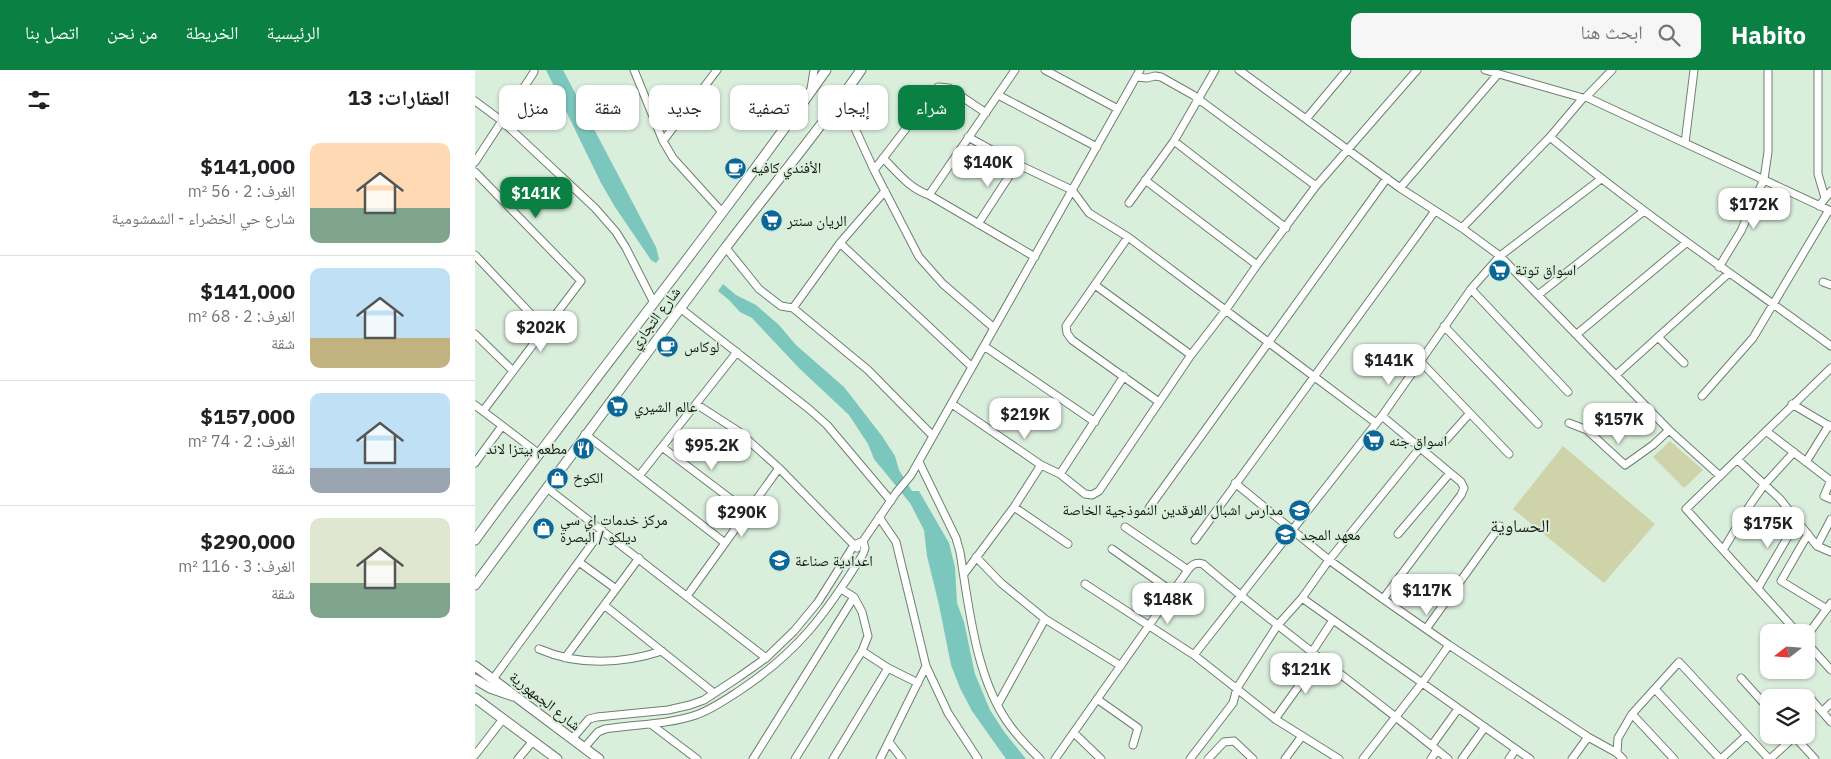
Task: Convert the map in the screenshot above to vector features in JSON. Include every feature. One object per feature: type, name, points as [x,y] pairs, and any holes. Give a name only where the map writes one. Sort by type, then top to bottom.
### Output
[{"type":"main road","name":"شارع التجاري","points":[[475,540],[722,212],[826,70]]},
{"type":"main road","name":"شارع التجاري","points":[[850,85],[861,70]]},
{"type":"main road","name":"شارع التجاري","points":[[475,585],[585,434],[818,128]]},
{"type":"main road","name":"شارع الجمهورية","points":[[477,666],[599,759]]},
{"type":"main road","points":[[475,679],[498,692],[518,698]]},
{"type":"main road","points":[[475,698],[557,759]]},
{"type":"street","points":[[526,85],[534,70]]},
{"type":"street","points":[[634,70],[663,142],[673,158],[722,212]]},
{"type":"street","points":[[810,93],[814,70]]},
{"type":"street","points":[[929,195],[1015,70]]},
{"type":"street","points":[[1045,70],[1118,109]]},
{"type":"street","points":[[572,739],[589,719],[606,715],[654,712],[685,707],[700,702],[766,658],[794,631],[818,602],[854,545],[863,541],[911,475],[1140,70]]},
{"type":"street","points":[[1129,203],[1174,141],[1215,70]]},
{"type":"street","points":[[1239,70],[1400,188],[1462,228],[1500,256],[1669,430],[1720,476]]},
{"type":"street","points":[[1306,119],[1347,70]]},
{"type":"street","points":[[951,404],[1041,465],[1060,474],[1085,494],[1092,495],[1099,491],[1191,355],[1316,186],[1347,148],[1417,70]]},
{"type":"street","points":[[1485,70],[1585,98],[1685,142],[1830,211],[1753,338],[1702,396]]},
{"type":"street","points":[[1462,228],[1612,70]]},
{"type":"street","points":[[1685,142],[1694,70]]},
{"type":"street","points":[[1719,267],[1741,230],[1764,180],[1768,152],[1768,70]]},
{"type":"street","points":[[1819,70],[1818,174],[1825,198]]},
{"type":"street","points":[[663,142],[714,72]]},
{"type":"street","points":[[1400,188],[1498,74]]},
{"type":"street","points":[[1136,77],[1161,77],[1198,99],[1316,186]]},
{"type":"street","points":[[874,170],[938,87],[949,88],[986,112]]},
{"type":"street","points":[[998,95],[1097,147]]},
{"type":"street","points":[[475,101],[499,119]]},
{"type":"street","points":[[475,162],[499,126]]},
{"type":"street","points":[[512,130],[573,186],[616,232],[654,303]]},
{"type":"street","points":[[856,130],[874,170],[924,264],[943,284],[994,328]]},
{"type":"street","points":[[968,137],[1017,164],[1072,190],[1089,213],[1128,237],[1376,423]]},
{"type":"street","points":[[1550,137],[1601,179],[1719,267],[1831,346]]},
{"type":"street","points":[[1174,141],[1286,228]]},
{"type":"street","points":[[883,158],[909,186],[929,195],[1035,257]]},
{"type":"street","points":[[978,224],[1017,164]]},
{"type":"street","points":[[475,172],[581,281],[483,411]]},
{"type":"street","points":[[1149,508],[1387,178]]},
{"type":"street","points":[[1194,655],[1382,416],[1443,326],[1471,289],[1500,256],[1601,179]]},
{"type":"street","points":[[1145,180],[1257,265]]},
{"type":"street","points":[[793,308],[840,243],[885,191]]},
{"type":"street","points":[[1819,206],[1831,191]]},
{"type":"street","points":[[1538,295],[1644,211]]},
{"type":"street","points":[[1195,540],[1435,212]]},
{"type":"street","points":[[1128,237],[1067,326],[1067,333],[1071,340],[1159,402]]},
{"type":"street","points":[[840,243],[972,367]]},
{"type":"street","points":[[1577,334],[1687,243]]},
{"type":"street","points":[[725,248],[759,289],[781,306],[793,308],[868,370],[933,436]]},
{"type":"street","points":[[475,255],[545,329]]},
{"type":"street","points":[[1616,375],[1729,273]]},
{"type":"street","points":[[1823,282],[1831,285]]},
{"type":"street","points":[[1095,285],[1191,355]]},
{"type":"street","points":[[1471,289],[1568,392]]},
{"type":"street","points":[[680,308],[791,393],[821,420],[891,501]]},
{"type":"street","points":[[1443,326],[1538,424]]},
{"type":"street","points":[[475,334],[513,371]]},
{"type":"street","points":[[1658,337],[1684,363]]},
{"type":"street","points":[[985,346],[1095,422]]},
{"type":"street","points":[[639,476],[737,352]]},
{"type":"street","points":[[1420,361],[1509,454]]},
{"type":"street","points":[[1790,624],[1686,509],[1831,368]]},
{"type":"street","points":[[1060,474],[1124,376]]},
{"type":"street","points":[[696,404],[738,431],[779,468],[863,554]]},
{"type":"street","points":[[1792,404],[1830,426],[1806,462]]},
{"type":"street","points":[[475,405],[538,454]]},
{"type":"street","points":[[1446,440],[1470,413]]},
{"type":"street","points":[[1382,416],[1451,473],[1461,482],[1464,488],[1461,495],[1383,599]]},
{"type":"street","points":[[1569,424],[1591,432],[1625,465],[1653,445],[1669,430]]},
{"type":"street","points":[[475,463],[502,426]]},
{"type":"street","points":[[1766,431],[1831,481],[1824,496],[1831,499]]},
{"type":"street","points":[[585,434],[725,543]]},
{"type":"street","points":[[662,447],[748,512]]},
{"type":"street","points":[[1191,759],[1233,703],[1237,688],[1277,626],[1302,598],[1329,560],[1420,448]]},
{"type":"street","points":[[1723,550],[1749,505],[1764,485],[1794,452]]},
{"type":"street","points":[[1738,460],[1780,500],[1817,546],[1831,552]]},
{"type":"street","points":[[919,462],[956,538],[983,670],[998,704],[1011,727],[1040,759]]},
{"type":"street","points":[[963,574],[1014,507],[1041,465]]},
{"type":"street","points":[[687,596],[779,468]]},
{"type":"street","points":[[1398,534],[1451,473]]},
{"type":"street","points":[[1235,483],[1329,560],[1383,599],[1449,645],[1589,737],[1617,753],[1623,759]]},
{"type":"street","points":[[547,488],[766,658]]},
{"type":"street","points":[[1014,507],[1068,544]]},
{"type":"street","points":[[879,517],[896,542],[926,666],[948,713],[978,759]]},
{"type":"street","points":[[1817,546],[1831,519]]},
{"type":"street","points":[[1758,588],[1797,520]]},
{"type":"street","points":[[1426,629],[1501,526]]},
{"type":"street","points":[[1125,527],[1188,570]]},
{"type":"street","points":[[493,679],[602,530]]},
{"type":"street","points":[[1808,534],[1781,581],[1829,606],[1815,625]]},
{"type":"street","points":[[585,748],[598,732],[605,729],[673,721],[702,713],[761,676],[804,638],[825,612],[863,554],[865,548],[863,541]]},
{"type":"street","points":[[1112,549],[1173,592]]},
{"type":"street","points":[[976,557],[1001,584],[1045,619],[1121,666]]},
{"type":"street","points":[[565,658],[639,558]]},
{"type":"street","points":[[579,562],[616,589]]},
{"type":"street","points":[[1055,759],[1188,570],[1197,563],[1203,564],[1277,626],[1449,759]]},
{"type":"street","points":[[1085,584],[1194,655],[1275,719],[1339,759]]},
{"type":"street","points":[[795,759],[862,651],[868,636],[862,612],[854,597],[841,589]]},
{"type":"street","points":[[753,759],[854,597]]},
{"type":"street","points":[[1302,598],[1530,759]]},
{"type":"street","points":[[604,605],[714,693]]},
{"type":"street","points":[[998,704],[1045,619]]},
{"type":"street","points":[[1312,652],[1333,620]]},
{"type":"street","points":[[1363,759],[1397,717],[1449,645]]},
{"type":"street","points":[[539,649],[565,658],[606,662],[642,657],[661,651]]},
{"type":"street","points":[[862,651],[888,668],[918,683]]},
{"type":"street","points":[[1815,652],[1831,669]]},
{"type":"street","points":[[1275,719],[1319,658]]},
{"type":"street","points":[[1617,753],[1618,738],[1632,714],[1679,662],[1770,759],[1785,744]]},
{"type":"street","points":[[880,759],[926,666]]},
{"type":"street","points":[[833,759],[888,668]]},
{"type":"street","points":[[1741,678],[1760,699]]},
{"type":"street","points":[[1655,689],[1720,759],[1747,735]]},
{"type":"street","points":[[1097,699],[1138,728],[1133,745]]},
{"type":"street","points":[[1822,712],[1831,703]]},
{"type":"street","points":[[1815,704],[1831,722]]},
{"type":"street","points":[[1431,759],[1434,748],[1458,709]]},
{"type":"street","points":[[623,714],[626,727]]},
{"type":"street","points":[[1632,714],[1674,759]]},
{"type":"street","points":[[475,755],[503,719]]},
{"type":"street","points":[[652,724],[697,759]]},
{"type":"street","points":[[1462,759],[1485,727]]},
{"type":"street","points":[[1074,733],[1101,759]]},
{"type":"street","points":[[1285,759],[1302,736]]},
{"type":"street","points":[[1572,759],[1589,737]]},
{"type":"street","points":[[518,759],[533,741]]},
{"type":"street","points":[[1208,759],[1224,742],[1234,741],[1253,759]]},
{"type":"street","points":[[889,742],[902,759]]},
{"type":"street","points":[[1801,744],[1815,759]]},
{"type":"street","points":[[1509,759],[1516,750]]},
{"type":"green space","points":[[1670,441],[1703,470],[1684,488],[1653,457]]},
{"type":"green space","points":[[1563,446],[1655,524],[1604,583],[1513,509]]},
{"type":"water","points":[[546,70],[563,70],[576,95],[576,130],[595,130],[656,247],[659,259],[656,263],[651,260],[601,183],[566,111],[566,85],[553,85]]},
{"type":"water","points":[[723,284],[736,295],[756,305],[779,325],[796,345],[844,387],[882,436],[895,456],[899,470],[912,491],[919,491],[949,543],[955,567],[957,603],[964,622],[975,674],[990,710],[1005,733],[1026,759],[1006,759],[972,711],[960,688],[951,665],[927,556],[924,530],[910,503],[874,459],[868,444],[849,415],[800,369],[752,318],[740,312],[718,291]]},
{"type":"place","name":"الأفندي كافيه","points":[[735,168]]},
{"type":"place","name":"الريان سنتر","points":[[771,221]]},
{"type":"place","name":"اسواق توتة","points":[[1499,270]]},
{"type":"place","name":"لوكاس","points":[[668,347]]},
{"type":"place","name":"عالم الشيري","points":[[618,407]]},
{"type":"place","name":"اسواق جنه","points":[[1373,441]]},
{"type":"place","name":"مطعم بيتزا لاند","points":[[583,449]]},
{"type":"place","name":"الكوخ","points":[[557,478]]},
{"type":"place","name":"مدارس اشبال الفرقدين النموذجية الخاصة","points":[[1299,510]]},
{"type":"place","name":"مركز خدمات اي سي ديلكو / البصرة","points":[[544,529]]},
{"type":"place","name":"معهد المجد","points":[[1285,535]]},
{"type":"place","name":"اعدادية صناعة","points":[[779,561]]},
{"type":"district","name":"الحساوية","points":[[1520,526]]}]
